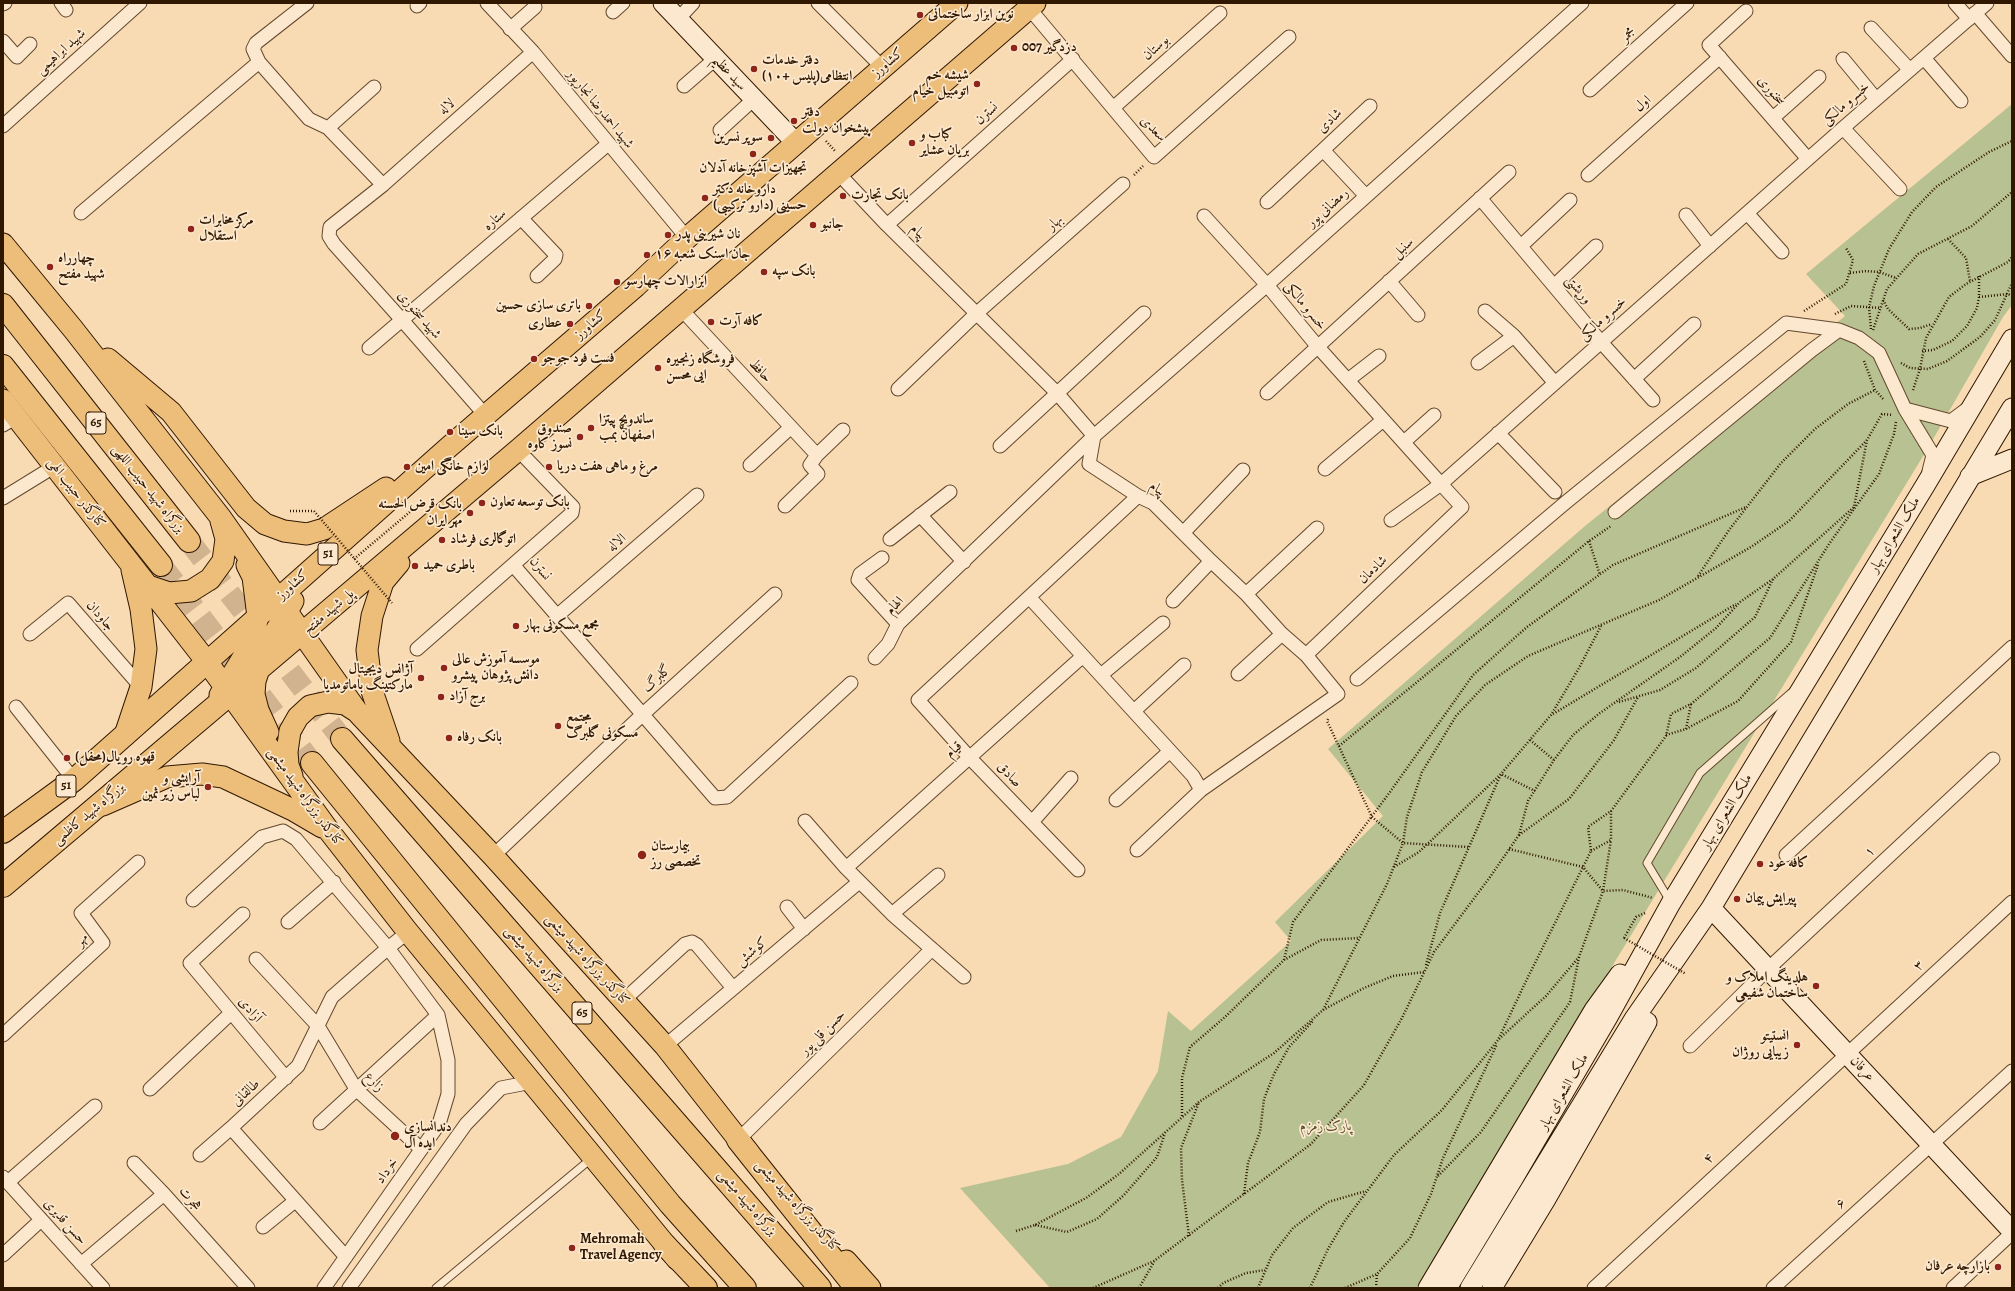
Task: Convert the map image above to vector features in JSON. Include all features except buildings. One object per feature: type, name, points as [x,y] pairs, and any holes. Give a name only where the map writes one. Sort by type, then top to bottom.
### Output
[{"type":"highway","name":"بزرگراه شهید حبیب اللهی","points":[[3,305],[189,541]]},
{"type":"highway","points":[[3,366],[161,565]]},
{"type":"highway","name":"51","points":[[3,832],[74,780],[207,662]]},
{"type":"highway","name":"بزرگراه شهید کاظمی","points":[[3,886],[180,737],[228,691]]},
{"type":"highway","name":"بزرگراه شهید میثمی","points":[[342,739],[820,1288]]},
{"type":"highway","points":[[312,763],[670,1204],[745,1288]]},
{"type":"highway","points":[[738,1140],[856,1288]]},
{"type":"highway","points":[[665,1245],[706,1288]]},
{"type":"main road","name":"سید عظیم","points":[[662,3],[796,143]]},
{"type":"main road","name":"کشاورز","points":[[207,662],[258,617],[283,604],[450,446],[636,286],[687,238],[957,3]]},
{"type":"main road","points":[[391,747],[372,691],[366,650],[372,616],[383,582],[426,528],[1032,6]]},
{"type":"main road","points":[[3,244],[73,329],[221,518],[240,550],[253,577],[258,617],[250,646],[228,691]]},
{"type":"main road","points":[[73,329],[171,412],[246,508],[265,524],[284,531],[307,534],[324,529],[450,446]]},
{"type":"main road","name":"ملک الشعرای بهار","points":[[1447,1288],[1572,1078],[1671,903],[1926,484],[1970,407],[2012,339]]},
{"type":"main road","name":"کنارگذر حبیب الهی","points":[[3,400],[10,421],[55,466],[207,662]]},
{"type":"main road","name":"ملک الشعرای بهار","points":[[1470,1288],[1634,1019],[1711,908],[2012,408]]},
{"type":"main road","points":[[1970,476],[2012,458]]},
{"type":"main road","points":[[148,586],[169,593],[191,590],[210,579],[222,561],[224,554],[226,539],[221,518]]},
{"type":"main road","name":"کنارگذر بزرگراه شهید میثمی","points":[[221,518],[360,714],[493,856],[665,1046],[738,1140],[870,1288]]},
{"type":"main road","name":"پل شهید مفتح","points":[[228,691],[258,671],[303,634],[426,528]]},
{"type":"main road","points":[[125,734],[141,688],[146,649],[141,609],[131,564]]},
{"type":"main road","points":[[283,604],[258,671],[254,694],[258,710],[295,784]]},
{"type":"main road","name":"کنارگذر بزرگراه شهید میثمی","points":[[207,662],[328,831],[592,1158],[702,1288]]},
{"type":"main road","points":[[295,784],[288,765],[286,752],[290,731],[298,717],[310,706],[328,702],[345,704],[360,714]]},
{"type":"main road","points":[[95,809],[167,777],[202,774],[223,777],[293,810],[328,831]]},
{"type":"main road","points":[[1428,1288],[1594,1010],[1671,903]]},
{"type":"main road","points":[[1492,1288],[1550,1192],[1711,908]]},
{"type":"main road","name":"عرفان","points":[[1711,908],[2012,1232]]},
{"type":"street","name":"شهید ابراهیمی","points":[[3,126],[140,3]]},
{"type":"street","name":"شهید احمدرضا نجارپور","points":[[487,3],[533,52],[687,238]]},
{"type":"street","points":[[678,19],[693,3]]},
{"type":"street","points":[[818,3],[883,68]]},
{"type":"street","name":"رمضانی پور","points":[[1094,436],[1267,285],[1582,3]]},
{"type":"street","name":"مجمر","points":[[1590,90],[1687,3]]},
{"type":"street","points":[[1955,3],[1972,16],[2012,56]]},
{"type":"street","name":"خسرو مالکی","points":[[1204,216],[1267,285],[1318,347],[1441,484],[1843,128],[1987,3]]},
{"type":"street","points":[[303,4],[256,43],[253,49],[259,62],[309,118],[328,128],[383,185]]},
{"type":"street","name":"سعدی","points":[[1032,6],[1073,59],[1154,157],[1289,37]]},
{"type":"street","points":[[510,29],[535,7]]},
{"type":"street","name":"سخنوری","points":[[1746,11],[1709,45],[1808,159]]},
{"type":"street","name":"بوستان","points":[[1113,108],[1220,13]]},
{"type":"street","points":[[1871,28],[1910,70]]},
{"type":"street","points":[[3,41],[17,57],[30,44]]},
{"type":"street","name":"لاله","points":[[329,236],[330,227],[383,185],[533,52]]},
{"type":"street","name":"اول","points":[[1588,175],[1720,57]]},
{"type":"street","points":[[684,86],[715,58]]},
{"type":"street","points":[[1924,58],[1961,101]]},
{"type":"street","name":"نسترن","points":[[887,225],[1073,59]]},
{"type":"street","points":[[1843,59],[1876,99]]},
{"type":"street","points":[[81,213],[259,62]]},
{"type":"street","points":[[1773,118],[1819,77]]},
{"type":"street","points":[[328,128],[374,87]]},
{"type":"street","points":[[720,130],[754,99]]},
{"type":"street","name":"شادی","points":[[1366,196],[1323,150],[1370,106]]},
{"type":"street","points":[[1843,128],[1900,188]]},
{"type":"street","name":"ستاره","points":[[369,348],[608,144]]},
{"type":"street","points":[[1267,202],[1323,150]]},
{"type":"street","name":"پیام","points":[[843,169],[887,225],[977,312],[1057,393],[1094,436],[1088,464],[1138,496],[1152,503],[1184,532],[1211,561],[1246,594],[1282,634],[1306,656],[1338,694]]},
{"type":"street","name":"سنبل","points":[[1267,393],[1509,172]]},
{"type":"street","name":"بهار","points":[[977,312],[1123,184]]},
{"type":"street","name":"ورپشتی","points":[[1480,198],[1601,342],[1653,400]]},
{"type":"street","points":[[1521,246],[1570,200]]},
{"type":"street","points":[[1747,213],[1782,252]]},
{"type":"street","points":[[1686,215],[1710,246]]},
{"type":"street","points":[[521,218],[556,255],[555,259],[537,276]]},
{"type":"street","name":"شهید سخنوری","points":[[329,236],[334,244],[486,416]]},
{"type":"street","points":[[1554,286],[1596,246]]},
{"type":"street","points":[[1389,281],[1418,315]]},
{"type":"street","name":"حافظ","points":[[681,309],[816,455]]},
{"type":"street","points":[[1485,311],[1514,336],[1555,383]]},
{"type":"street","points":[[898,388],[977,312]]},
{"type":"street","points":[[1000,446],[1144,313]]},
{"type":"street","points":[[1357,679],[1565,503],[1786,323],[1839,330],[1859,338],[1879,353],[1905,409],[1933,455],[1926,484]]},
{"type":"street","points":[[1634,379],[1694,324]]},
{"type":"street","points":[[1615,512],[1812,350],[1839,330]]},
{"type":"street","points":[[1478,363],[1514,336]]},
{"type":"street","points":[[1348,380],[1380,356]]},
{"type":"street","points":[[1905,409],[1951,421],[1970,407]]},
{"type":"street","points":[[1404,442],[1434,415]]},
{"type":"street","points":[[1325,469],[1384,420]]},
{"type":"street","points":[[750,464],[791,427]]},
{"type":"street","points":[[785,506],[818,474],[810,465],[816,455],[843,430]]},
{"type":"street","points":[[1498,434],[1555,492]]},
{"type":"street","name":"الهام","points":[[875,658],[888,644],[898,624],[1094,436]]},
{"type":"street","name":"نسترن","points":[[518,450],[573,507],[573,510],[514,566],[715,798],[722,799],[727,797],[851,683]]},
{"type":"street","points":[[3,498],[55,466]]},
{"type":"street","points":[[1184,532],[1243,470]]},
{"type":"street","points":[[1391,520],[1441,484]]},
{"type":"street","name":"شادمان","points":[[1306,656],[1462,507],[1441,484]]},
{"type":"street","points":[[890,539],[950,492]]},
{"type":"street","name":"الاله","points":[[558,615],[697,495]]},
{"type":"street","points":[[1138,496],[1029,596],[1082,656],[1193,776],[1201,790]]},
{"type":"street","points":[[920,515],[964,562]]},
{"type":"street","points":[[1246,594],[1317,528]]},
{"type":"street","points":[[882,558],[860,574],[858,580],[898,624]]},
{"type":"street","points":[[1172,601],[1211,561]]},
{"type":"street","points":[[417,649],[514,566]]},
{"type":"street","name":"گلبرگ","points":[[493,856],[642,715],[775,594]]},
{"type":"street","name":"صادق","points":[[1029,596],[918,700],[970,758],[1078,870]]},
{"type":"street","name":"جاودان","points":[[30,634],[68,603],[141,688]]},
{"type":"street","points":[[1101,675],[1163,623]]},
{"type":"street","points":[[1238,674],[1282,634]]},
{"type":"street","points":[[1786,855],[2012,648]]},
{"type":"street","name":"قیام","points":[[846,868],[1082,656]]},
{"type":"street","points":[[1134,711],[1184,666]]},
{"type":"street","points":[[1137,850],[1201,790],[1338,694]]},
{"type":"street","points":[[16,707],[74,780]]},
{"type":"street","points":[[1116,800],[1170,751]]},
{"type":"street","name":"۱","points":[[1690,1046],[1768,969],[1993,759]]},
{"type":"street","points":[[1032,822],[1070,778]]},
{"type":"street","points":[[805,821],[859,882],[892,914],[964,977]]},
{"type":"street","name":"خرداد","points":[[194,900],[262,836],[283,831],[296,839],[334,882],[388,948],[438,1015],[448,1060],[448,1094],[439,1124],[324,1288]]},
{"type":"street","name":"مهر","points":[[3,1036],[103,943],[81,913],[138,862]]},
{"type":"street","points":[[892,914],[938,875]]},
{"type":"street","points":[[288,922],[334,882]]},
{"type":"street","name":"کوشش","points":[[665,1046],[859,882]]},
{"type":"street","name":"۳","points":[[1847,1053],[2012,902]]},
{"type":"street","points":[[787,907],[804,929]]},
{"type":"street","name":"آزادی","points":[[243,914],[190,963],[286,1078]]},
{"type":"street","points":[[388,948],[408,932]]},
{"type":"street","points":[[624,1000],[685,944],[692,942],[697,945],[734,988]]},
{"type":"street","name":"طالقانی","points":[[346,1258],[231,1128],[298,1066],[332,997],[388,948]]},
{"type":"street","name":"حسن قلی پور","points":[[738,1140],[932,948]]},
{"type":"street","name":"زارع","points":[[256,958],[318,1026],[356,1089],[421,1149]]},
{"type":"street","points":[[150,1089],[231,1013]]},
{"type":"street","points":[[320,1123],[438,1015]]},
{"type":"street","name":"۴","points":[[1594,1288],[1847,1053]]},
{"type":"street","name":"۶","points":[[1773,1288],[2012,1071]]},
{"type":"street","points":[[350,1288],[466,1124],[501,1088],[532,1082]]},
{"type":"street","points":[[5,1180],[95,1106]]},
{"type":"street","points":[[200,1155],[231,1128]]},
{"type":"street","points":[[134,1163],[164,1194]]},
{"type":"street","name":"حسن قدیری","points":[[5,1180],[103,1288]]},
{"type":"street","name":"هجرت","points":[[81,1264],[164,1194],[248,1288]]},
{"type":"street","points":[[263,1227],[295,1201]]},
{"type":"street","points":[[3,1256],[41,1220]]},
{"type":"street","points":[[1953,1288],[2012,1232]]},
{"type":"lane","points":[[1671,903],[1647,863],[1700,773],[1808,678]]},
{"type":"lane","points":[[436,1288],[592,1158]]},
{"type":"path","points":[[814,127],[843,169]]},
{"type":"path","points":[[2012,141],[1989,152],[1936,188],[1912,212],[1889,249],[1879,272],[1869,307],[1872,333],[1887,289],[1918,254],[1972,226],[2012,192]]},
{"type":"path","points":[[1123,184],[1154,157]]},
{"type":"path","points":[[1948,239],[1966,258],[1970,282]]},
{"type":"path","points":[[1786,323],[1846,284],[1853,260],[1846,248]]},
{"type":"path","points":[[1905,409],[1920,369],[1922,351],[1926,338],[1949,297],[1979,276],[2008,262],[2012,257]]},
{"type":"path","points":[[1850,273],[1866,271],[1879,272],[1896,278]]},
{"type":"path","points":[[1922,351],[1943,346],[1960,334],[1973,317],[1979,297],[1979,276]]},
{"type":"path","points":[[1898,362],[1910,368],[1928,369],[1947,361],[1980,337],[1995,320],[2012,283]]},
{"type":"path","points":[[1979,297],[2008,294],[2012,296]]},
{"type":"path","points":[[1883,300],[1888,309],[1909,329],[1920,328],[1933,324]]},
{"type":"path","points":[[1821,328],[1831,316],[1851,306],[1881,308]]},
{"type":"path","points":[[1698,576],[1746,507],[1781,463],[1815,429],[1848,404],[1875,390]]},
{"type":"path","points":[[1244,1195],[1248,1163],[1260,1132],[1264,1099],[1274,1074],[1289,1047],[1323,1010],[1394,867],[1403,843],[1408,817],[1422,772],[1456,716],[1485,685],[1528,656],[1601,626],[1658,600],[1751,547],[1789,521],[1867,440],[1882,414],[1897,416],[1894,434],[1879,474],[1854,507],[1770,638],[1692,704],[1671,714],[1666,736],[1611,811],[1588,827],[1591,851],[1526,979],[1443,1158],[1431,1194],[1410,1238],[1377,1274],[1345,1288]]},
{"type":"path","points":[[1551,714],[1740,602],[1773,579],[1854,507],[1867,440]]},
{"type":"path","points":[[1284,960],[1293,922],[1372,817],[1473,675],[1527,627],[1613,565],[1746,507]]},
{"type":"path","points":[[286,512],[314,511],[392,603]]},
{"type":"path","points":[[354,559],[411,511]]},
{"type":"path","points":[[1589,541],[1600,575]]},
{"type":"path","points":[[1666,736],[1686,729],[1738,701],[1791,642],[1819,560]]},
{"type":"path","points":[[1616,702],[1660,690],[1696,668],[1755,617],[1773,579]]},
{"type":"path","points":[[1519,835],[1528,801],[1554,760],[1573,735],[1616,702],[1680,658],[1716,628],[1740,602]]},
{"type":"path","points":[[1394,867],[1419,852],[1501,774],[1551,714],[1579,668],[1601,626]]},
{"type":"path","points":[[1338,694],[1328,721],[1372,817],[1403,843],[1429,843],[1468,847]]},
{"type":"path","points":[[1093,1288],[1154,1261],[1311,1144],[1364,1085],[1402,1018],[1434,952],[1490,877],[1519,835],[1569,799],[1614,740],[1638,696]]},
{"type":"path","points":[[1686,729],[1692,704]]},
{"type":"path","points":[[1530,740],[1554,760]]},
{"type":"path","points":[[1501,774],[1535,791]]},
{"type":"path","points":[[1424,972],[1440,913],[1501,774]]},
{"type":"path","points":[[1437,1176],[1481,1132],[1570,1002],[1579,957],[1603,891],[1611,840],[1611,811]]},
{"type":"path","points":[[1591,851],[1611,840]]},
{"type":"path","points":[[1509,849],[1583,867],[1603,891]]},
{"type":"path","points":[[1603,891],[1623,890],[1671,903]]},
{"type":"path","points":[[1636,917],[1624,938],[1686,974]]},
{"type":"path","points":[[1182,1116],[1182,1078],[1190,1046],[1225,1017],[1284,960],[1321,940],[1359,938]]},
{"type":"path","points":[[1310,1288],[1328,1249],[1344,1222],[1394,1155],[1442,1110],[1498,1040],[1546,996],[1579,957]]},
{"type":"path","points":[[1016,1231],[1035,1225],[1086,1198],[1114,1178],[1199,1102],[1274,1053],[1323,1010],[1364,988],[1392,976],[1424,972]]},
{"type":"path","points":[[1189,1236],[1182,1180],[1181,1148],[1199,1102]]},
{"type":"path","points":[[1035,1225],[1067,1232],[1097,1218],[1124,1195],[1157,1157],[1165,1132]]},
{"type":"path","points":[[1258,1288],[1272,1255],[1293,1228],[1328,1202],[1367,1191]]},
{"type":"path","points":[[1139,1288],[1154,1261]]},
{"type":"path","points":[[1218,1288],[1223,1283],[1246,1273],[1266,1270]]},
{"type":"path","points":[[1376,1288],[1377,1274]]},
{"type":"green space","name":"پارک زمزم","points":[[2012,104],[2012,305],[2003,317],[1928,448],[1416,1288],[1050,1288],[960,1188],[1068,1164],[1121,1137],[1158,1071],[1168,1011],[1191,1031],[1291,941],[1275,922],[1383,816],[1328,749],[1585,526],[1845,316],[1806,274]]},
{"type":"tunnel","points":[[189,541],[342,739]]},
{"type":"tunnel","points":[[161,565],[312,763]]},
{"type":"place","name":"نوین ابزار ساختمانی","points":[[920,15]]},
{"type":"place","name":"دزدگیر 007","points":[[1014,48]]},
{"type":"place","name":"دفتر خدمات انتظامی(پلیس +۱۰)","points":[[754,69]]},
{"type":"place","name":"شیشه خم اتومبیل خیام","points":[[977,84]]},
{"type":"place","name":"دفتر پیشخوان دولت","points":[[794,121]]},
{"type":"place","name":"سوپر نسرین","points":[[771,138]]},
{"type":"place","name":"کباب و بریان عشایر","points":[[912,143]]},
{"type":"place","name":"تجهیزات آشپزخانه آدلان","points":[[753,154]]},
{"type":"place","name":"بانک تجارت","points":[[843,196]]},
{"type":"place","name":"داروخانه دکتر حسینی (دارو ترکیبی)","points":[[705,198]]},
{"type":"place","name":"جانبو","points":[[813,225]]},
{"type":"place","name":"مرکز مخابرات استقلال","points":[[191,229]]},
{"type":"place","name":"نان شیرینی پدر","points":[[668,235]]},
{"type":"place","name":"جان اسنک شعبه ۱۶","points":[[647,255]]},
{"type":"place","name":"چهارراه شهید مفتح","points":[[50,267]]},
{"type":"place","name":"بانک سپه","points":[[764,272]]},
{"type":"place","name":"ابزارالات چهارسو","points":[[617,282]]},
{"type":"place","name":"باتری سازی حسین","points":[[589,306]]},
{"type":"place","name":"کافه آرت","points":[[711,322]]},
{"type":"place","name":"عطاری","points":[[570,324]]},
{"type":"place","name":"فست فود جوجو","points":[[534,359]]},
{"type":"place","name":"فروشگاه زنجیره ایی محسن","points":[[658,368]]},
{"type":"place","name":"ساندویچ پیتزا اصفهان بمب","points":[[591,428]]},
{"type":"place","name":"بانک سینا","points":[[450,432]]},
{"type":"place","name":"صندوق نسوز کاوه","points":[[580,437]]},
{"type":"place","name":"لوازم خانگی امین","points":[[407,467]]},
{"type":"place","name":"مرغ و ماهی هفت دریا","points":[[549,467]]},
{"type":"place","name":"بانک توسعه تعاون","points":[[482,503]]},
{"type":"place","name":"بانک قرض الحسنه مهر ایران","points":[[470,513]]},
{"type":"place","name":"اتوگالری فرشاد","points":[[442,540]]},
{"type":"place","name":"باطری حمید","points":[[415,566]]},
{"type":"place","name":"مجمع مسکونی بهار","points":[[516,626]]},
{"type":"place","name":"موسسه آموزش عالی دانش پژوهان پیشرو","points":[[444,668]]},
{"type":"place","name":"آژانس دیجیتال مارکتینگ باماتومدیا","points":[[421,678]]},
{"type":"place","name":"برج آزاد","points":[[441,697]]},
{"type":"place","name":"مجتمع مسکونی گلبرگ","points":[[558,726]]},
{"type":"place","name":"بانک رفاه","points":[[449,738]]},
{"type":"place","name":"قهوه رویال(محفل)","points":[[67,758]]},
{"type":"place","name":"آرایشی و لباس زیر ثمین","points":[[208,787]]},
{"type":"place","name":"بیمارستان تخصصی رز","points":[[642,855]]},
{"type":"place","name":"کافه عود","points":[[1760,864]]},
{"type":"place","name":"پیرایش پیمان","points":[[1737,899]]},
{"type":"place","name":"هلدینگ املاک و ساختمان شفیعی","points":[[1816,986]]},
{"type":"place","name":"انستیتو زیبایی روژان","points":[[1797,1045]]},
{"type":"place","name":"دندانسازی ایده آل","points":[[395,1136]]},
{"type":"place","name":"Mehromah Travel Agency","points":[[572,1248]]},
{"type":"place","name":"بازارچه‌ عرفان","points":[[1998,1267]]}]
